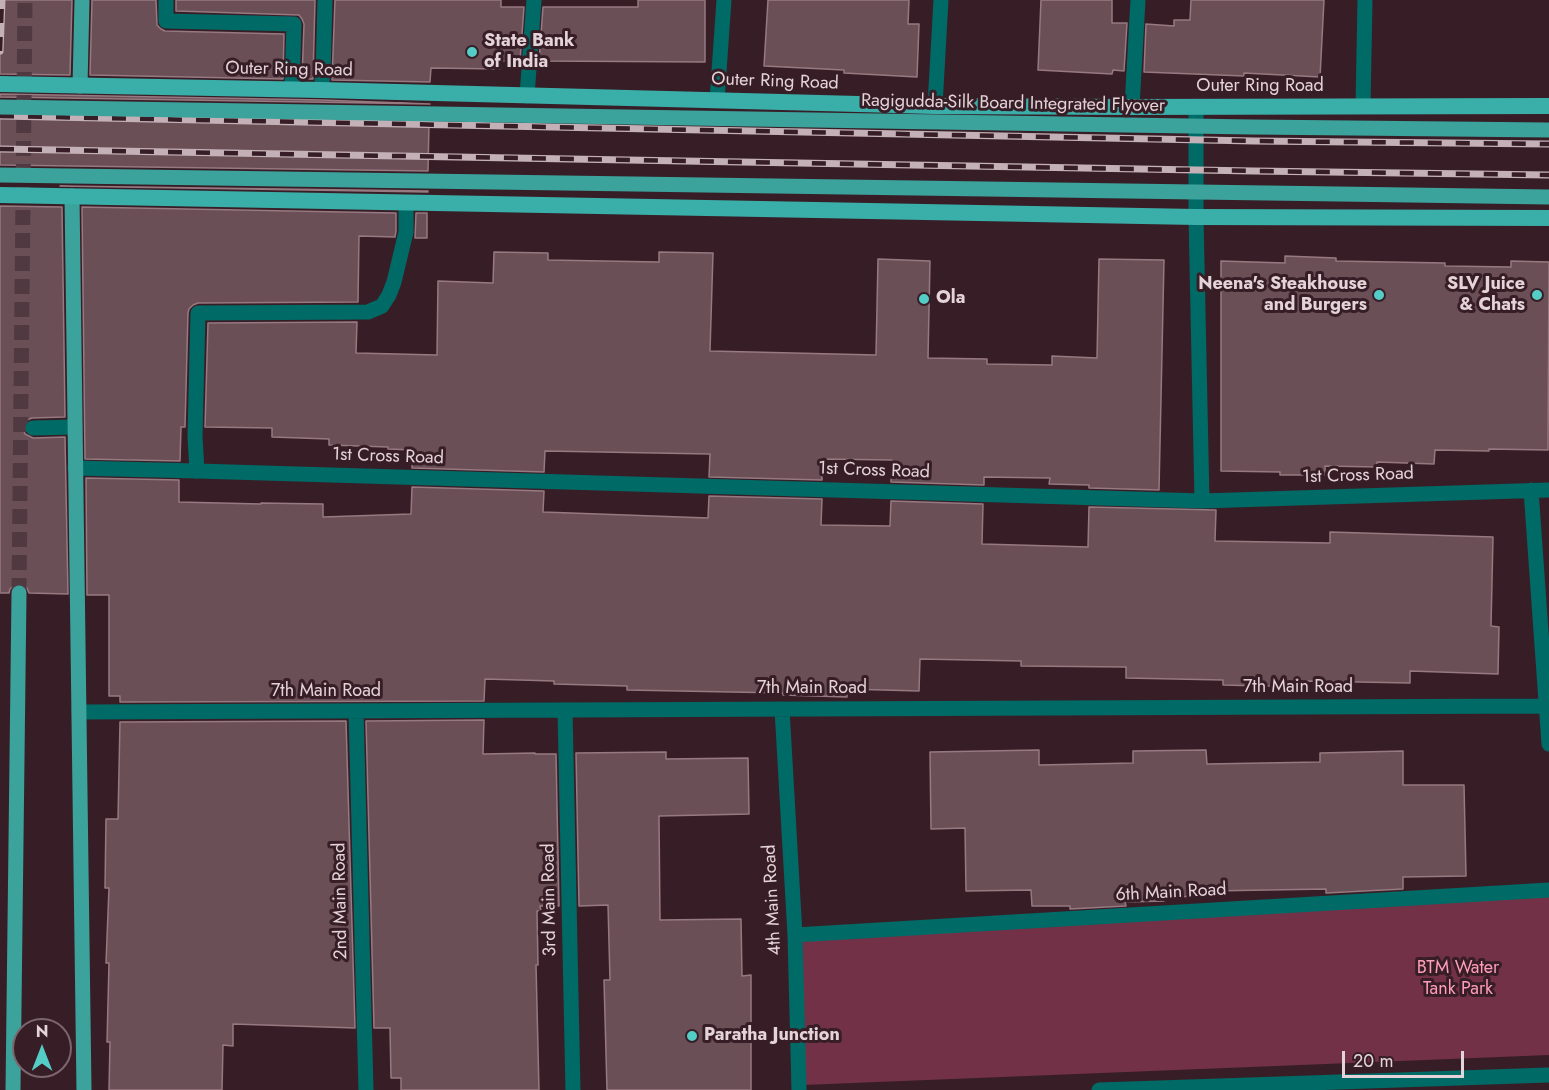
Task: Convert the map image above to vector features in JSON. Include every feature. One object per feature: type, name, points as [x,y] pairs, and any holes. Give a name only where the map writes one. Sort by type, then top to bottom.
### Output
[{"type":"highway","name":"Outer Ring Road","points":[[0,84],[292,89],[934,106],[1549,106]]},
{"type":"highway","points":[[0,195],[1196,217],[1549,218]]},
{"type":"main road","points":[[80,86],[82,0]]},
{"type":"main road","name":"Ragigudda-Silk Board Integrated Flyover","points":[[0,107],[1549,130]]},
{"type":"main road","points":[[0,176],[1549,197]]},
{"type":"main road","points":[[72,196],[84,1090]]},
{"type":"main road","points":[[13,1090],[19,593]]},
{"type":"street","points":[[166,0],[166,21],[294,24],[292,89]]},
{"type":"street","points":[[321,90],[324,0]]},
{"type":"street","points":[[527,96],[534,0]]},
{"type":"street","points":[[717,100],[724,0]]},
{"type":"street","points":[[934,106],[941,0]]},
{"type":"street","points":[[1132,107],[1138,0]]},
{"type":"street","points":[[1363,106],[1365,0]]},
{"type":"street","points":[[1196,106],[1202,501]]},
{"type":"street","points":[[197,471],[195,436],[198,313],[369,312],[382,306],[394,282],[406,232],[406,203]]},
{"type":"street","points":[[33,428],[75,427]]},
{"type":"street","name":"1st Cross Road","points":[[75,468],[1202,501],[1549,490]]},
{"type":"street","points":[[1531,490],[1545,636],[1549,744]]},
{"type":"street","name":"7th Main Road","points":[[79,712],[1546,706]]},
{"type":"street","name":"4th Main Road","points":[[782,709],[795,935],[799,1090]]},
{"type":"street","name":"3rd Main Road","points":[[566,710],[573,1090]]},
{"type":"street","name":"2nd Main Road","points":[[356,711],[366,1090]]},
{"type":"street","name":"6th Main Road","points":[[795,935],[1549,891]]},
{"type":"street","points":[[1099,1090],[1549,1075]]},
{"type":"green space","name":"BTM Water Tank Park","points":[[1549,896],[1549,1055],[803,1085],[800,937]]},
{"type":"building","points":[[0,0],[72,0],[70,75],[0,74]]},
{"type":"building","points":[[92,0],[156,0],[157,25],[165,31],[284,34],[283,79],[90,75]]},
{"type":"building","points":[[176,0],[315,0],[313,79],[302,79],[304,24],[299,15],[176,11]]},
{"type":"building","points":[[335,0],[501,0],[501,7],[524,7],[520,61],[500,61],[500,69],[431,68],[430,82],[332,80]]},
{"type":"building","points":[[638,0],[705,0],[705,62],[539,61],[543,7],[638,7]]},
{"type":"building","points":[[768,0],[909,0],[908,24],[919,24],[917,77],[764,66]]},
{"type":"building","points":[[1041,0],[1112,0],[1112,23],[1127,23],[1124,71],[1113,70],[1112,74],[1038,70]]},
{"type":"building","points":[[1191,0],[1324,0],[1320,77],[1244,73],[1244,76],[1144,72],[1146,24],[1174,26],[1174,20],[1190,20]]},
{"type":"building","points":[[0,94],[321,100],[430,104],[0,97]]},
{"type":"building","points":[[0,117],[429,124],[428,171],[0,165]]},
{"type":"building","points":[[60,186],[428,191],[428,192]]},
{"type":"building","points":[[0,206],[62,207],[65,417],[32,418],[27,420],[23,428],[25,434],[33,438],[65,437],[68,594],[29,593],[27,588],[20,583],[14,585],[9,593],[0,593]]},
{"type":"building","points":[[82,207],[396,213],[396,231],[395,237],[359,236],[358,302],[198,303],[193,305],[188,313],[185,427],[181,427],[180,461],[85,459]]},
{"type":"building","points":[[416,213],[427,213],[427,238],[415,238]]},
{"type":"building","points":[[494,252],[548,253],[548,260],[659,262],[659,252],[713,253],[710,351],[876,355],[878,259],[930,261],[928,358],[987,359],[987,364],[1052,365],[1052,356],[1097,358],[1099,259],[1164,260],[1159,490],[1089,488],[1089,485],[1049,484],[1050,478],[984,477],[984,485],[891,482],[892,460],[822,459],[822,480],[709,477],[710,454],[545,451],[544,472],[412,468],[412,450],[329,445],[329,439],[272,437],[272,428],[205,427],[208,323],[357,322],[356,353],[437,355],[438,281],[493,283]]},
{"type":"building","points":[[1285,256],[1336,258],[1336,261],[1445,263],[1445,266],[1511,267],[1511,261],[1549,262],[1548,450],[1435,450],[1434,464],[1377,462],[1377,467],[1325,466],[1325,475],[1221,471],[1221,261],[1285,263]]},
{"type":"building","points":[[86,478],[179,480],[179,502],[323,504],[323,517],[411,514],[412,487],[544,491],[543,512],[708,518],[709,496],[822,499],[821,525],[890,526],[891,501],[983,504],[982,544],[1088,547],[1089,507],[1216,510],[1215,541],[1330,543],[1330,532],[1493,537],[1491,626],[1499,627],[1498,674],[1410,671],[1410,683],[1307,681],[1307,686],[1260,686],[1223,685],[1223,680],[1126,678],[1126,667],[1021,666],[1021,661],[920,659],[919,691],[847,689],[847,697],[783,695],[783,693],[627,690],[627,686],[485,679],[484,701],[120,702],[120,696],[109,696],[109,595],[87,595]]},
{"type":"building","points":[[484,720],[483,754],[556,754],[559,906],[540,906],[541,911],[537,911],[539,1090],[401,1090],[401,1078],[391,1078],[390,1028],[374,1028],[366,721]]},
{"type":"building","points":[[346,721],[355,1028],[233,1024],[233,1046],[223,1045],[222,1090],[109,1090],[110,1042],[107,1042],[109,963],[106,963],[109,888],[105,888],[106,819],[118,819],[120,722]]},
{"type":"building","points":[[1039,750],[1039,765],[1133,763],[1133,751],[1206,750],[1207,764],[1320,762],[1320,753],[1403,751],[1403,785],[1464,785],[1466,876],[1403,877],[1403,889],[1326,893],[1326,889],[1210,891],[1210,896],[1164,897],[1164,901],[1125,902],[1126,906],[1070,909],[1070,906],[1032,906],[1031,890],[966,891],[965,828],[931,829],[930,752]]},
{"type":"building","points":[[666,752],[666,759],[748,758],[749,814],[659,816],[660,920],[741,919],[742,976],[751,975],[751,1090],[607,1090],[604,980],[610,980],[608,905],[579,906],[576,753]]},
{"type":"tunnel","points":[[19,593],[25,0]]},
{"type":"railway","points":[[0,51],[2,0]]},
{"type":"railway","points":[[0,116],[1254,141],[1549,144]]},
{"type":"railway","points":[[0,149],[1549,175]]},
{"type":"place","name":"State Bank of India","points":[[472,52]]},
{"type":"place","name":"Neena's Steakhouse and Burgers","points":[[1379,295]]},
{"type":"place","name":"SLV Juice & Chats","points":[[1537,295]]},
{"type":"place","name":"Ola","points":[[924,299]]},
{"type":"place","name":"Paratha Junction","points":[[692,1036]]}]
